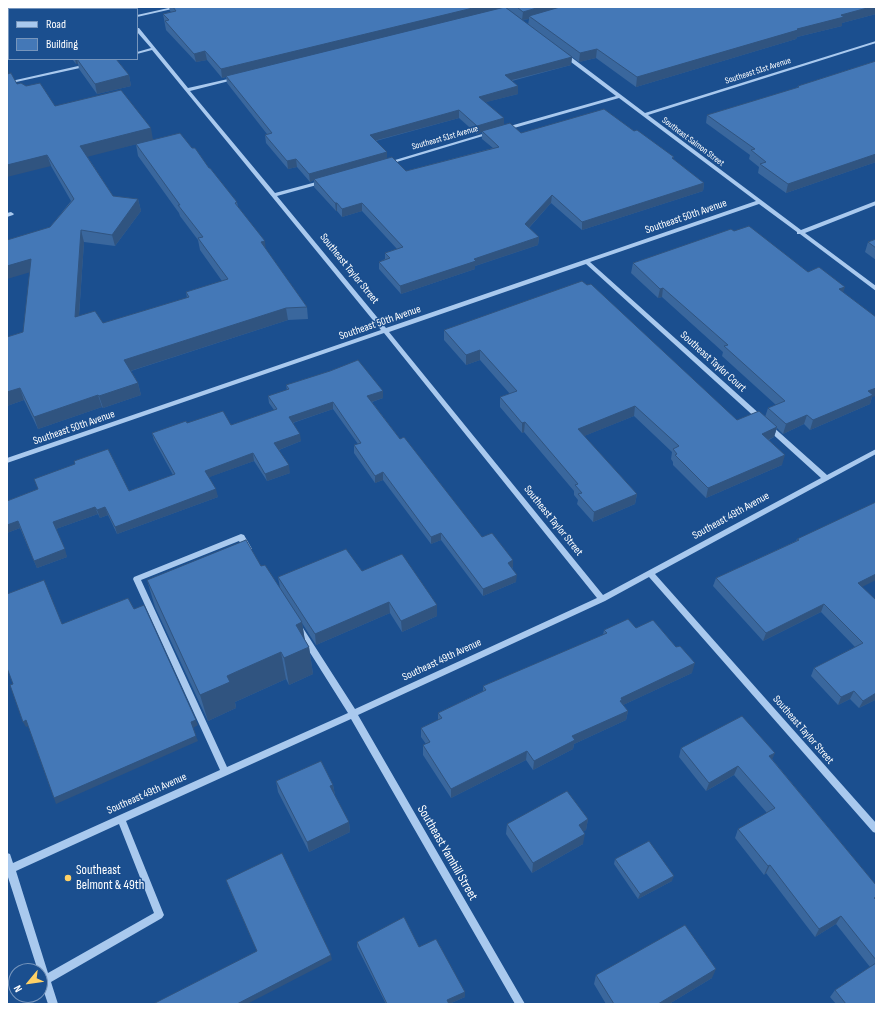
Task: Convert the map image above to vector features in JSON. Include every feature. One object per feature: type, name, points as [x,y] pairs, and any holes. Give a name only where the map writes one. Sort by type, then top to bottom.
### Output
[{"type":"street","points":[[138,16],[179,7]]},
{"type":"street","name":"Southeast Taylor Street","points":[[138,30],[274,195],[602,600]]},
{"type":"street","name":"Southeast 51st Avenue","points":[[644,116],[876,42]]},
{"type":"street","points":[[138,53],[153,49]]},
{"type":"street","name":"Southeast Salmon Street","points":[[559,51],[876,289]]},
{"type":"street","points":[[7,83],[96,62]]},
{"type":"street","points":[[187,90],[241,77]]},
{"type":"street","name":"Southeast 51st Avenue","points":[[382,164],[620,96]]},
{"type":"street","points":[[274,195],[328,180]]},
{"type":"street","name":"Southeast 50th Avenue","points":[[7,461],[759,202]]},
{"type":"street","points":[[799,232],[876,203]]},
{"type":"street","name":"Southeast Taylor Court","points":[[587,262],[826,478]]},
{"type":"street","name":"Southeast 49th Avenue","points":[[9,869],[602,600],[876,451]]},
{"type":"street","points":[[225,772],[137,579],[241,537],[254,557]]},
{"type":"street","name":"Southeast Taylor Street","points":[[650,573],[876,829]]},
{"type":"street","name":"Southeast Yamhill Street","points":[[295,622],[352,714],[520,1004]]},
{"type":"street","points":[[48,978],[159,915],[121,819]]},
{"type":"street","points":[[7,857],[9,869],[39,963]]},
{"type":"street","points":[[48,989],[53,1004]]},
{"type":"building","points":[[35,7],[77,8],[36,8]]},
{"type":"building","points":[[173,7],[477,7],[221,69],[205,51],[194,54],[165,21],[169,20],[163,14],[176,11]]},
{"type":"building","points":[[505,7],[572,57],[505,75],[518,86],[479,97],[504,118],[477,126],[459,110],[370,135],[387,152],[309,174],[296,159],[287,161],[265,135],[272,133],[226,76]]},
{"type":"building","points":[[517,7],[540,7],[523,12]]},
{"type":"building","points":[[560,7],[871,7],[841,15],[844,17],[797,29],[798,30],[637,77],[597,49],[580,53],[529,16]]},
{"type":"building","points":[[78,60],[117,60],[129,75],[95,84]]},
{"type":"building","points":[[876,61],[876,154],[788,184],[760,164],[766,162],[751,150],[755,149],[707,115],[799,87],[798,86]]},
{"type":"building","points":[[11,73],[17,84],[21,83],[26,86],[40,83],[55,106],[121,90],[151,128],[80,146],[113,196],[138,199],[112,235],[81,230],[75,317],[95,311],[103,323],[189,297],[186,292],[228,279],[198,238],[203,237],[178,205],[180,205],[136,144],[180,133],[192,148],[195,148],[209,168],[237,202],[235,203],[265,241],[261,242],[307,307],[286,308],[124,360],[138,383],[34,417],[20,388],[7,392],[7,337],[23,332],[31,259],[7,266],[7,240],[50,227],[74,199],[47,155],[7,165],[7,74]]},
{"type":"building","points":[[604,109],[634,131],[637,130],[674,157],[672,158],[704,183],[582,222],[552,195],[525,224],[539,237],[474,259],[476,261],[400,286],[379,262],[390,258],[385,253],[403,247],[362,203],[342,209],[314,179],[392,157],[406,171],[499,147],[482,131],[510,123],[521,133]]},
{"type":"building","points":[[749,226],[808,272],[819,267],[845,287],[839,289],[876,317],[876,388],[868,391],[873,395],[813,420],[807,415],[786,424],[768,408],[785,401],[724,346],[728,345],[663,288],[660,289],[633,263],[731,229],[734,231]]},
{"type":"building","points":[[876,239],[876,248],[868,242]]},
{"type":"building","points":[[582,281],[587,285],[591,284],[737,420],[759,411],[777,427],[762,434],[785,455],[708,488],[675,455],[677,454],[673,449],[679,446],[635,406],[578,429],[637,494],[594,512],[578,494],[582,493],[575,485],[578,484],[525,422],[522,423],[500,397],[517,391],[480,350],[466,355],[444,330]]},
{"type":"building","points":[[358,360],[383,391],[367,396],[400,439],[404,437],[482,537],[492,533],[513,560],[508,563],[517,575],[483,589],[441,533],[431,537],[383,472],[375,476],[354,445],[361,443],[333,402],[289,417],[300,434],[274,443],[289,465],[265,474],[253,453],[205,471],[216,489],[115,527],[105,507],[97,510],[95,507],[53,522],[65,549],[34,561],[18,521],[7,525],[7,501],[38,489],[34,479],[75,464],[74,461],[108,449],[129,491],[175,474],[152,433],[186,421],[187,423],[223,411],[231,425],[277,409],[268,396],[289,389],[286,385],[330,371]]},
{"type":"building","points":[[876,502],[876,574],[858,583],[876,600],[876,693],[863,701],[854,691],[841,697],[814,668],[863,643],[824,604],[766,633],[716,578],[799,540],[797,539]]},
{"type":"building","points":[[246,540],[261,566],[265,565],[302,622],[296,625],[309,647],[284,658],[281,652],[227,676],[230,682],[200,695],[147,580]]},
{"type":"building","points":[[346,549],[362,571],[402,554],[437,605],[401,621],[389,602],[315,634],[278,577]]},
{"type":"building","points":[[44,580],[62,624],[128,598],[134,609],[144,605],[196,720],[191,722],[196,736],[54,798],[26,720],[23,722],[10,685],[13,684],[7,668],[7,594]]},
{"type":"building","points":[[628,619],[636,628],[653,620],[676,647],[680,646],[695,663],[621,698],[622,700],[620,701],[628,711],[572,736],[575,740],[534,761],[527,751],[451,789],[423,745],[430,742],[421,728],[442,718],[438,713],[486,690],[483,686],[607,633],[604,630]]},
{"type":"building","points":[[742,716],[775,753],[769,756],[876,885],[876,897],[874,898],[876,900],[876,960],[841,916],[819,929],[770,865],[768,866],[738,829],[775,808],[738,766],[709,783],[681,748]]},
{"type":"building","points":[[321,761],[333,785],[330,786],[349,822],[307,842],[276,781]]},
{"type":"building","points":[[567,791],[588,819],[579,825],[585,834],[533,863],[507,824]]},
{"type":"building","points":[[649,841],[674,876],[640,894],[615,859]]},
{"type":"building","points":[[282,853],[331,955],[237,1004],[153,1004],[257,951],[226,880]]},
{"type":"building","points":[[404,917],[419,947],[436,939],[465,992],[447,1000],[449,1004],[387,1004],[357,942]]},
{"type":"building","points":[[685,925],[716,969],[658,1004],[614,1004],[596,975]]},
{"type":"building","points":[[876,963],[876,1004],[846,1004],[835,990]]},
{"type":"place","name":"Southeast Belmont & 49th","points":[[68,878]]}]
